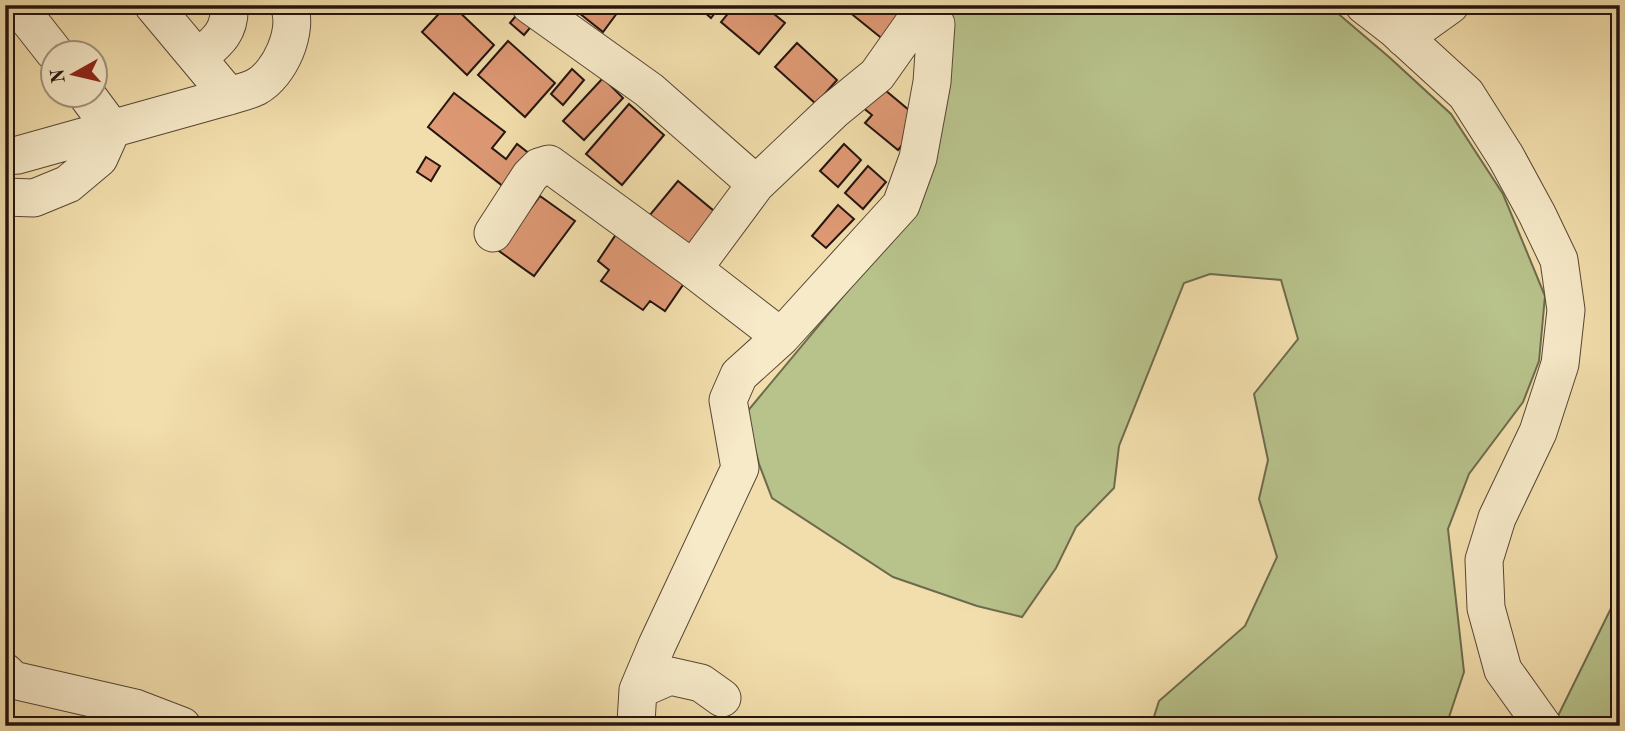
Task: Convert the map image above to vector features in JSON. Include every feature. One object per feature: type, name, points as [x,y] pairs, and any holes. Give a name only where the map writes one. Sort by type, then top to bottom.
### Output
[{"type":"street","points":[[18,5],[43,38]]},
{"type":"street","points":[[153,5],[229,96]]},
{"type":"street","points":[[198,58],[218,40],[230,20],[229,5]]},
{"type":"street","points":[[5,156],[18,155],[256,87],[273,72],[285,55],[290,36],[289,5]]},
{"type":"street","points":[[530,5],[649,90],[756,184]]},
{"type":"street","points":[[1364,5],[1466,94],[1506,157],[1559,260],[1566,310],[1559,364],[1538,432],[1497,518],[1484,559],[1486,608],[1503,670],[1543,726]]},
{"type":"street","points":[[1405,38],[1450,5]]},
{"type":"street","points":[[634,726],[638,690],[740,468],[728,400],[739,375],[781,337],[901,205],[918,158],[932,82],[936,24],[921,11],[877,75],[833,111],[756,184],[693,269]]},
{"type":"street","points":[[96,108],[112,129]]},
{"type":"street","points":[[5,197],[34,198],[68,184],[100,158],[112,129]]},
{"type":"street","points":[[493,233],[530,177],[539,167],[550,163],[781,337]]},
{"type":"street","points":[[5,673],[12,680],[135,708],[182,726]]},
{"type":"street","points":[[638,690],[670,676],[701,682],[722,698]]},
{"type":"green space","points":[[947,5],[1328,5],[1451,114],[1503,194],[1545,296],[1539,361],[1523,402],[1469,474],[1448,529],[1464,672],[1446,726],[1151,726],[1159,701],[1245,626],[1277,557],[1259,499],[1268,460],[1254,394],[1298,339],[1281,280],[1210,274],[1184,283],[1119,446],[1114,488],[1076,527],[1056,568],[1022,617],[977,606],[893,577],[772,498],[759,464],[746,413],[919,205],[950,17]]},
{"type":"green space","points":[[1620,590],[1620,726],[1553,726]]},
{"type":"building","points":[[447,5],[452,5],[494,45],[467,75],[422,32]]},
{"type":"building","points":[[525,5],[540,16],[524,35],[510,23]]},
{"type":"building","points":[[569,5],[623,5],[603,32]]},
{"type":"building","points":[[696,5],[721,5],[711,18]]},
{"type":"building","points":[[735,5],[763,5],[785,23],[759,54],[721,22]]},
{"type":"building","points":[[909,5],[890,45],[843,7]]},
{"type":"building","points":[[508,41],[555,83],[525,117],[478,75]]},
{"type":"building","points":[[797,43],[837,80],[816,104],[775,67]]},
{"type":"building","points":[[572,69],[584,80],[563,105],[551,94]]},
{"type":"building","points":[[603,78],[623,98],[584,140],[563,121]]},
{"type":"building","points":[[879,85],[922,121],[898,150],[865,123],[872,115],[861,106]]},
{"type":"building","points":[[454,93],[505,132],[492,148],[506,159],[517,144],[535,158],[509,191],[428,127]]},
{"type":"building","points":[[629,104],[664,135],[622,185],[586,154]]},
{"type":"building","points":[[844,144],[861,160],[838,187],[820,171]]},
{"type":"building","points":[[426,157],[440,166],[431,181],[417,172]]},
{"type":"building","points":[[868,166],[886,182],[863,209],[845,193]]},
{"type":"building","points":[[678,181],[726,221],[698,256],[649,216]]},
{"type":"building","points":[[540,196],[575,221],[534,276],[499,251]]},
{"type":"building","points":[[838,205],[854,219],[826,248],[812,236]]},
{"type":"building","points":[[619,230],[687,279],[665,311],[650,301],[643,310],[601,281],[609,270],[598,261]]}]
